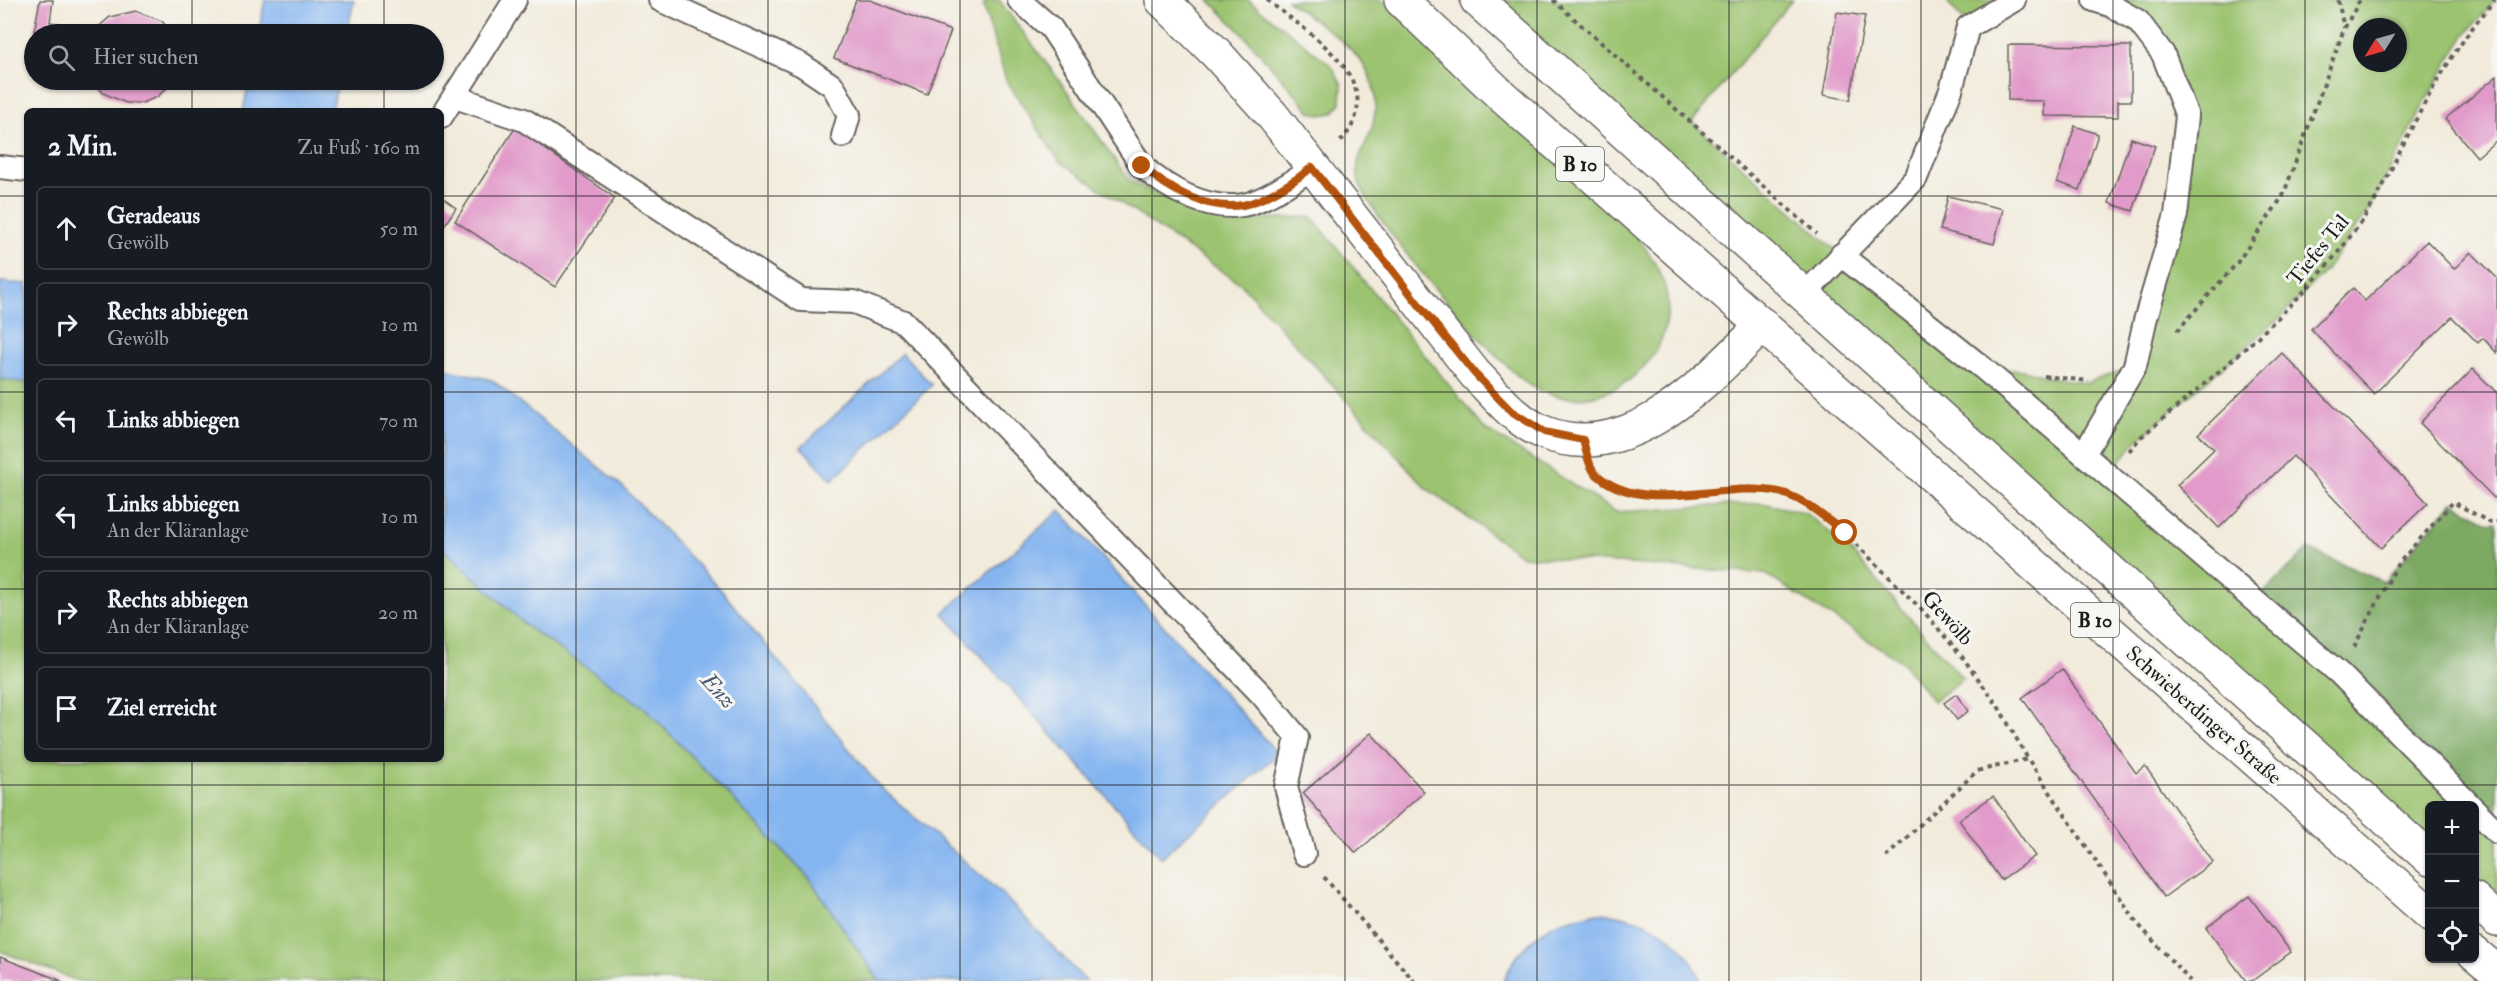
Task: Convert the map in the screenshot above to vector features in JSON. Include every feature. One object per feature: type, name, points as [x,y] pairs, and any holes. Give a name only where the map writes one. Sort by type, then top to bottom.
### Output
[{"type":"main road","points":[[1162,0],[1216,53],[1272,115],[1475,374],[1511,411],[1544,432],[1583,440],[1608,438],[1631,431],[1663,413],[1692,391],[1763,325],[1799,321],[1844,333]]},
{"type":"main road","name":"B 10","points":[[1401,0],[1503,97],[1763,325]]},
{"type":"main road","name":"B 10","points":[[1478,0],[1803,296]]},
{"type":"main road","points":[[1744,244],[1757,282],[1763,325]]},
{"type":"main road","name":"Schwieberdinger Straße","points":[[1803,296],[2426,855]]},
{"type":"main road","name":"Schwieberdinger Straße","points":[[1763,325],[1927,473],[2425,910]]},
{"type":"main road","points":[[2479,903],[2497,920]]},
{"type":"main road","points":[[2479,956],[2497,972]]},
{"type":"lane","points":[[444,113],[515,0]]},
{"type":"lane","points":[[660,0],[802,65],[833,86],[849,115],[843,136]]},
{"type":"lane","points":[[1019,0],[1051,28],[1142,166],[1157,180],[1178,193],[1210,203],[1243,205],[1295,182],[1312,167]]},
{"type":"lane","points":[[1803,296],[1916,178],[1951,90],[1968,27],[2014,0]]},
{"type":"lane","points":[[2084,454],[2135,366],[2145,321],[2176,215],[2187,116],[2163,54],[2138,21],[2110,5],[2094,0]]},
{"type":"lane","points":[[455,97],[524,120],[801,300],[854,302],[904,322],[1262,695],[1298,737],[1286,787],[1304,854]]},
{"type":"lane","points":[[0,167],[24,170]]},
{"type":"lane","points":[[1841,255],[1984,369],[2340,674],[2466,801]]},
{"type":"lane","points":[[2479,813],[2497,832]]},
{"type":"path","points":[[1267,0],[1341,60],[1354,84],[1359,103],[1355,121],[1346,135],[1312,167]]},
{"type":"path","points":[[1553,0],[1841,255]]},
{"type":"path","points":[[2338,0],[2344,29]]},
{"type":"path","points":[[2040,375],[2086,383],[2135,366],[2162,348],[2200,302],[2237,263],[2283,196],[2344,29],[2360,0]]},
{"type":"path","name":"Tiefes Tal","points":[[2108,474],[2141,437],[2279,319],[2326,270],[2370,208],[2425,102],[2464,36],[2495,0]]},
{"type":"path","name":"Gewölb","points":[[1583,440],[1594,473],[1617,487],[1641,495],[1669,496],[1746,488],[1781,493],[1814,508],[1871,559],[1925,613],[1964,658],[1998,706],[2028,759],[2137,923],[2190,981]]},
{"type":"path","points":[[2340,674],[2397,565],[2453,502],[2491,523],[2497,522]]},
{"type":"path","points":[[1886,857],[1977,771],[2028,759]]},
{"type":"path","points":[[1304,854],[1414,981]]},
{"type":"green space","points":[[988,0],[999,0],[1065,88],[1130,182],[1216,220],[1312,217],[1484,428],[1616,512],[1762,503],[1805,513],[1846,545],[1963,679],[1933,701],[1902,662],[1765,574],[1522,556],[1426,488],[1241,284],[1059,161],[1006,80],[983,5]]},
{"type":"green space","points":[[1209,0],[1248,0],[1332,66],[1342,85],[1341,103],[1333,113],[1320,115],[1311,112],[1243,34]]},
{"type":"green space","points":[[1287,0],[1382,0],[1621,217],[1652,259],[1664,283],[1667,295],[1668,308],[1664,332],[1654,354],[1639,372],[1620,386],[1599,395],[1576,398],[1553,395],[1530,385],[1490,349],[1434,288],[1383,223],[1358,178],[1358,164],[1370,134],[1376,104],[1373,84],[1365,67],[1338,38]]},
{"type":"green space","points":[[1477,0],[1792,0],[1692,122],[1841,255],[1984,369],[2023,370],[2086,383],[2135,366],[2187,116],[2163,54],[2094,0],[2495,0],[2464,36],[2425,102],[2370,208],[2326,270],[2279,319],[2141,437],[2108,474],[2467,801],[2425,801],[2425,855]]},
{"type":"green space","points":[[1946,0],[2014,0],[1968,27]]},
{"type":"green space","points":[[0,379],[24,383],[24,762],[444,762],[444,550],[528,627],[645,708],[809,878],[879,981],[78,981],[0,951]]},
{"type":"green space","points":[[2453,502],[2491,523],[2497,522],[2497,825],[2479,808],[2479,801],[2471,801],[2255,601],[2308,549],[2384,582]]},
{"type":"green space","points":[[2479,814],[2497,832],[2497,920],[2479,903]]},
{"type":"water","points":[[265,0],[354,0],[349,24],[260,24]]},
{"type":"water","points":[[247,90],[336,90],[333,108],[244,108]]},
{"type":"water","points":[[0,282],[24,284],[24,383],[0,379]]},
{"type":"water","points":[[902,353],[932,385],[832,480],[801,447]]},
{"type":"water","name":"Enz","points":[[444,369],[492,380],[622,486],[722,591],[878,785],[1003,895],[1086,981],[879,981],[809,878],[645,708],[528,627],[444,550]]},
{"type":"water","points":[[1060,510],[1278,754],[1161,858],[943,613]]},
{"type":"water","points":[[1594,913],[1628,918],[1659,930],[1684,951],[1701,981],[1504,981],[1518,955],[1540,933],[1561,921]]},
{"type":"building","points":[[40,0],[53,0],[50,22],[63,24],[35,24]]},
{"type":"building","points":[[856,0],[870,0],[951,31],[927,94],[834,58]]},
{"type":"building","points":[[136,11],[164,24],[102,24],[110,17]]},
{"type":"building","points":[[1837,12],[1865,16],[1850,100],[1823,95]]},
{"type":"building","points":[[2008,45],[2131,46],[2131,101],[2118,101],[2118,117],[2044,116],[2044,101],[2008,100]]},
{"type":"building","points":[[2497,76],[2497,140],[2477,157],[2445,119]]},
{"type":"building","points":[[101,90],[165,90],[157,97],[142,103],[126,103]]},
{"type":"building","points":[[2075,126],[2098,134],[2080,190],[2057,182]]},
{"type":"building","points":[[515,128],[615,198],[555,287],[455,221]]},
{"type":"building","points":[[2131,138],[2155,146],[2133,211],[2109,203]]},
{"type":"building","points":[[1948,196],[2003,209],[1994,244],[1940,230]]},
{"type":"building","points":[[444,199],[456,208],[444,226]]},
{"type":"building","points":[[2427,241],[2454,269],[2471,252],[2497,278],[2497,353],[2483,338],[2478,343],[2452,317],[2374,394],[2311,329],[2353,288],[2365,301]]},
{"type":"building","points":[[2282,353],[2428,503],[2381,548],[2293,456],[2219,528],[2177,485],[2214,449],[2198,434]]},
{"type":"building","points":[[2473,369],[2497,393],[2497,501],[2420,423]]},
{"type":"building","points":[[2062,669],[2136,773],[2145,766],[2213,862],[2164,897],[2022,698]]},
{"type":"building","points":[[1956,694],[1968,711],[1957,720],[1944,703]]},
{"type":"building","points":[[1371,733],[1424,792],[1356,853],[1303,793]]},
{"type":"building","points":[[1993,796],[2035,856],[2001,880],[1959,820]]},
{"type":"building","points":[[2249,896],[2291,952],[2252,981],[2246,981],[2206,928]]},
{"type":"building","points":[[0,957],[62,981],[0,981]]},
{"type":"route","points":[[1142,166],[1157,180],[1178,193],[1210,203],[1243,205],[1295,182],[1312,167],[1475,374],[1511,411],[1527,423],[1544,432],[1564,438],[1583,440],[1594,473],[1617,487],[1641,495],[1669,496],[1746,488],[1781,493],[1814,508],[1845,533]]}]
